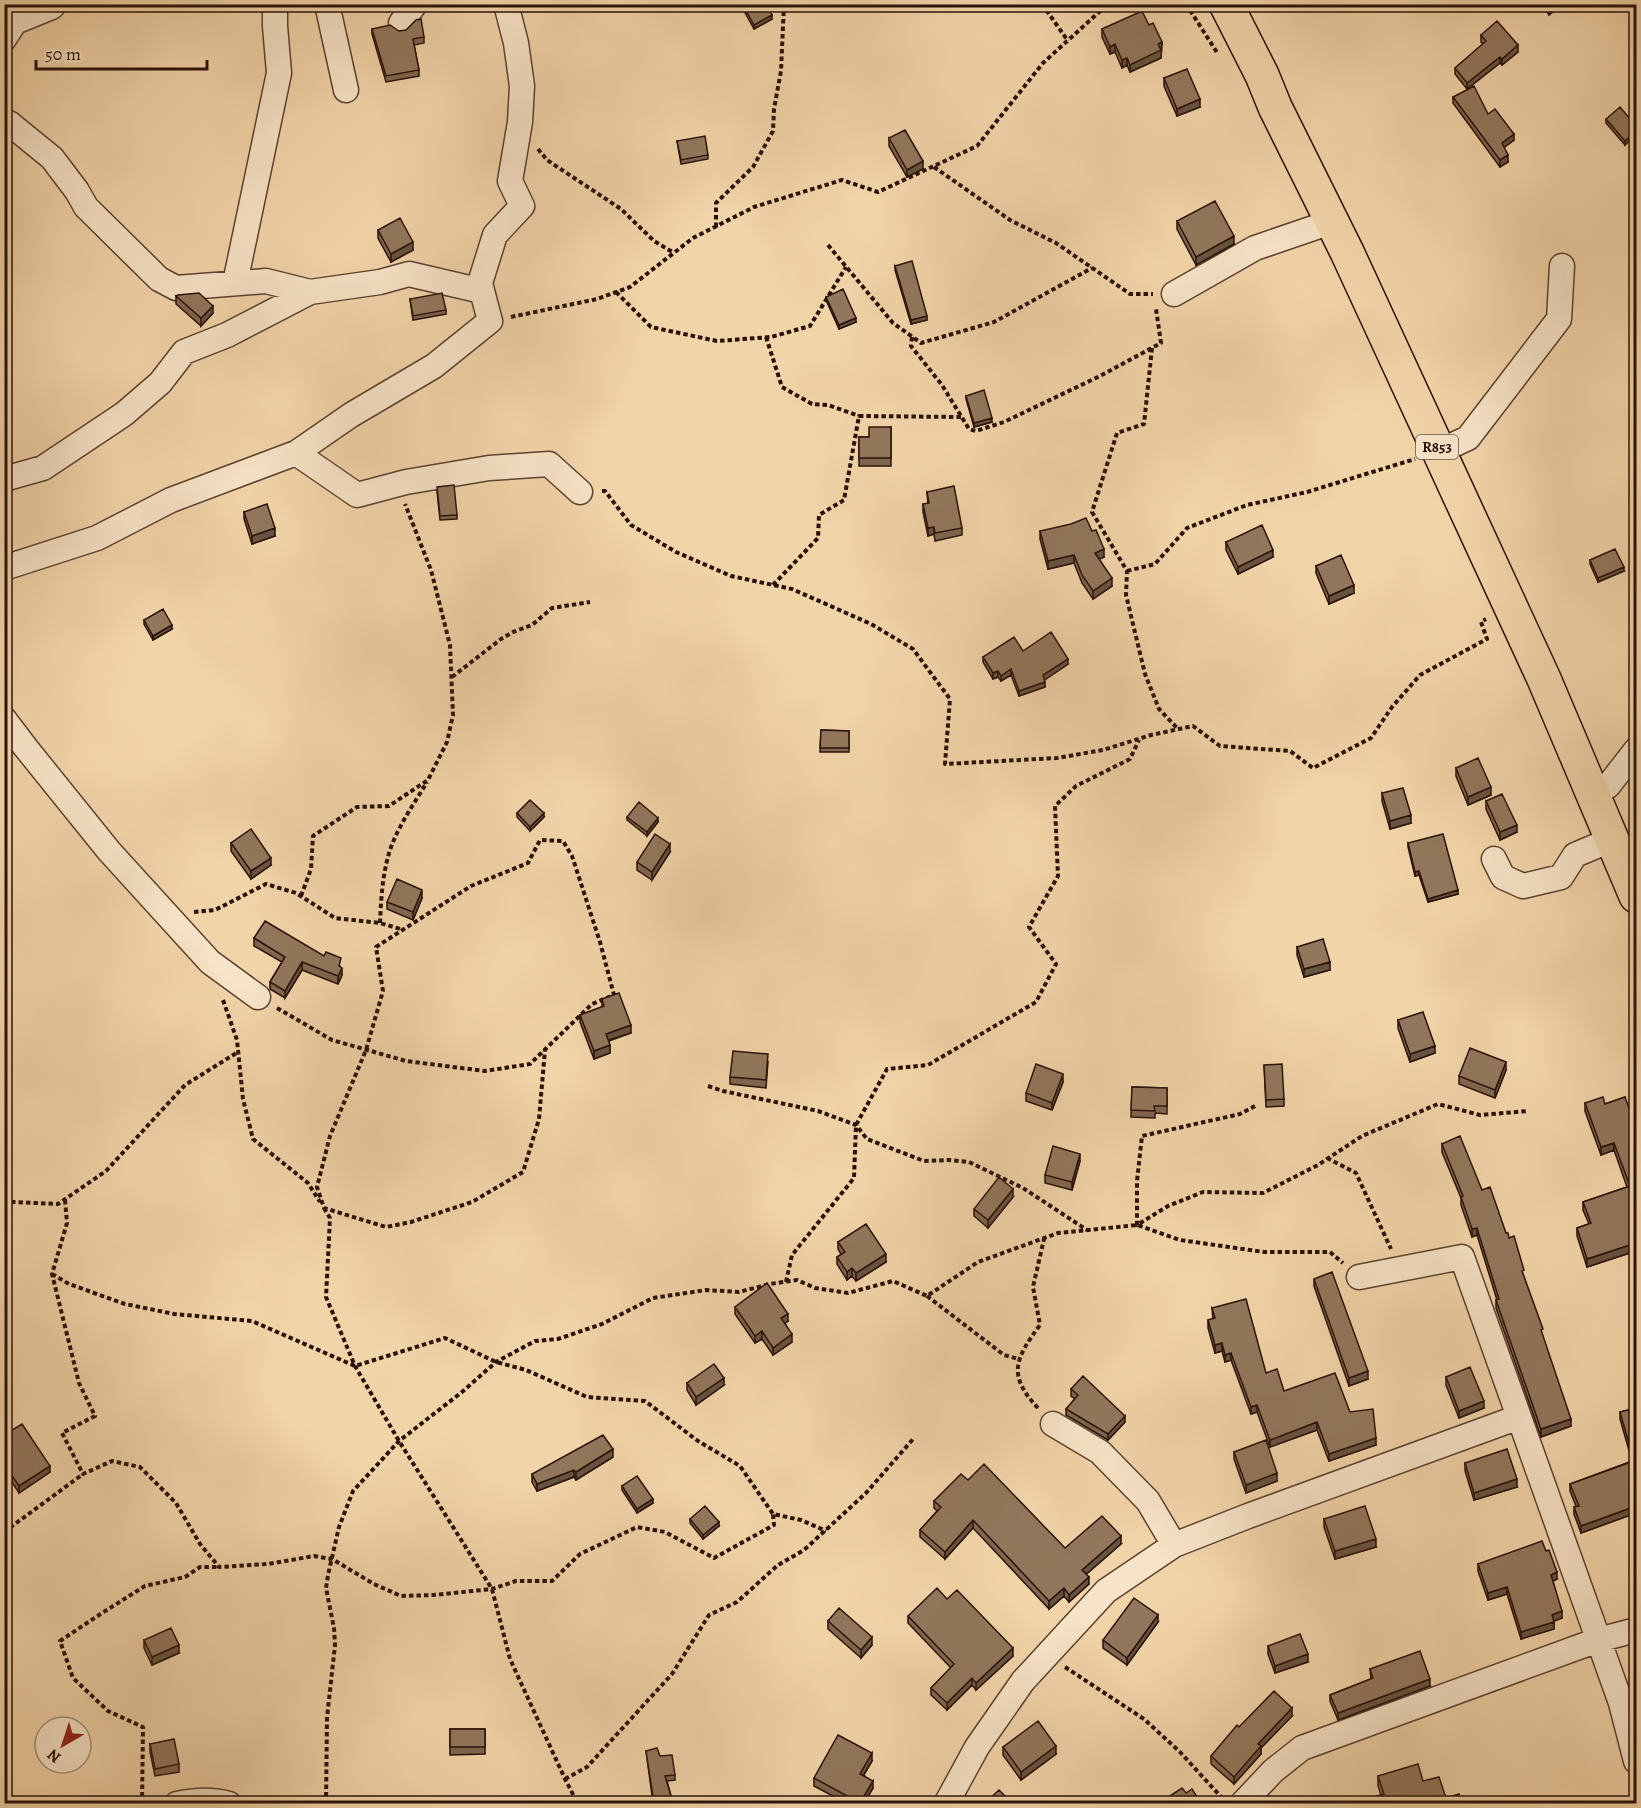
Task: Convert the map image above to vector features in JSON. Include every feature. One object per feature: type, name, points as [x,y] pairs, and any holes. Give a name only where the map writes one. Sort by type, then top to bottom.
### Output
[{"type":"main road","name":"R853","points":[[1226,4],[1347,252],[1544,679],[1636,896]]},
{"type":"street","points":[[13,22],[52,7],[54,4]]},
{"type":"street","points":[[327,4],[346,90]]},
{"type":"street","points":[[4,568],[97,538],[171,500],[296,453],[351,415],[434,366],[490,321],[480,283],[495,235],[522,206],[510,181],[519,131],[522,86],[516,43],[506,4]]},
{"type":"street","points":[[235,283],[279,73],[281,8]]},
{"type":"street","points":[[4,123],[9,123],[52,158],[77,190],[86,207],[159,279],[176,288],[266,281],[310,292]]},
{"type":"street","points":[[1174,294],[1255,248],[1331,222]]},
{"type":"street","points":[[1438,452],[1468,438],[1559,319],[1562,266]]},
{"type":"street","points":[[4,479],[43,468],[124,414],[160,383],[184,352],[227,334],[310,292],[380,282],[409,274],[482,291]]},
{"type":"street","points":[[296,453],[357,495],[406,483],[489,468],[549,464],[580,492]]},
{"type":"street","points":[[4,719],[109,851],[166,914],[210,962],[258,997]]},
{"type":"street","points":[[1591,792],[1608,786],[1636,750]]},
{"type":"street","points":[[1494,860],[1503,877],[1523,886],[1561,877],[1575,855],[1613,839]]},
{"type":"street","points":[[1359,1277],[1462,1257],[1621,1703],[1636,1761]]},
{"type":"street","points":[[946,1803],[977,1747],[1023,1681],[1106,1591],[1174,1545],[1519,1417]]},
{"type":"street","points":[[1053,1424],[1101,1452],[1148,1502],[1174,1545]]},
{"type":"street","points":[[1242,1803],[1273,1771],[1302,1748],[1598,1640],[1636,1630]]},
{"type":"street","points":[[177,1803],[195,1800],[229,1803]]},
{"type":"path","points":[[716,227],[716,202],[753,167],[773,131],[774,108],[781,71],[784,4]]},
{"type":"path","points":[[1042,4],[1068,41]]},
{"type":"path","points":[[490,321],[597,299],[630,287],[693,238],[754,207],[842,180],[878,192],[977,146],[1043,63],[1108,4]]},
{"type":"path","points":[[519,131],[547,160],[621,208],[654,241],[674,253]]},
{"type":"path","points":[[912,337],[911,346],[942,386],[969,429],[976,431],[1004,422],[1100,376],[1161,343],[1154,294],[1130,294],[1056,243],[1010,219],[933,166]]},
{"type":"path","points":[[828,245],[893,323],[921,343],[994,322],[1092,268]]},
{"type":"path","points":[[616,292],[651,327],[717,341],[766,337],[810,326],[846,267]]},
{"type":"path","points":[[766,337],[782,387],[812,404],[828,405],[859,416],[962,417]]},
{"type":"path","points":[[1152,348],[1144,424],[1117,433],[1092,512],[1126,571],[1126,595],[1145,674],[1159,709],[1179,729]]},
{"type":"path","points":[[774,585],[818,538],[819,515],[844,500],[859,416]]},
{"type":"path","points":[[1126,571],[1155,564],[1187,528],[1247,505],[1307,492],[1438,452]]},
{"type":"path","points":[[380,923],[382,889],[388,856],[410,808],[428,780],[447,742],[453,715],[450,645],[431,570],[402,496],[406,483]]},
{"type":"path","points":[[580,492],[605,491],[631,525],[676,552],[731,576],[792,589],[871,624],[913,649],[950,699],[945,764],[1057,758],[1103,750],[1193,726],[1220,746],[1290,751],[1313,768],[1371,738],[1392,707],[1420,675],[1487,639],[1481,622],[1509,604]]},
{"type":"path","points":[[452,677],[501,639],[532,625],[552,609],[590,602]]},
{"type":"path","points":[[786,1281],[792,1255],[854,1178],[856,1125],[887,1069],[928,1065],[1036,1002],[1056,964],[1029,927],[1058,876],[1055,806],[1076,786],[1130,759],[1140,739]]},
{"type":"path","points":[[301,896],[311,869],[313,836],[357,807],[389,806],[428,780]]},
{"type":"path","points":[[258,997],[332,1040],[366,1050],[405,1060],[485,1071],[530,1064],[592,1004],[614,996],[600,942],[572,856],[563,841],[540,840],[528,863],[471,886],[376,947],[383,991],[366,1050],[330,1136],[317,1187],[324,1208]]},
{"type":"path","points":[[166,914],[215,910],[266,884],[296,892],[335,918],[380,923],[404,930]]},
{"type":"path","points":[[210,962],[237,1040],[243,1099],[253,1138],[308,1183],[330,1218],[326,1297],[355,1366],[492,1589],[510,1659],[578,1803]]},
{"type":"path","points":[[324,1208],[386,1227],[411,1222],[472,1202],[523,1172],[540,1119],[545,1050]]},
{"type":"path","points":[[4,1205],[13,1202],[58,1204],[65,1200],[106,1171],[184,1085],[238,1052]]},
{"type":"path","points":[[708,1086],[818,1111],[856,1125],[867,1139],[924,1161],[969,1162],[1023,1188],[1088,1230]]},
{"type":"path","points":[[1137,1225],[1168,1206],[1203,1192],[1263,1193],[1362,1136],[1438,1104],[1480,1115],[1528,1112]]},
{"type":"path","points":[[1137,1225],[1137,1181],[1142,1136],[1240,1114],[1255,1106]]},
{"type":"path","points":[[1327,1158],[1356,1173],[1401,1269]]},
{"type":"path","points":[[65,1200],[67,1223],[52,1274],[79,1383],[95,1416],[62,1433],[83,1473]]},
{"type":"path","points":[[927,1296],[978,1262],[1058,1233],[1137,1225],[1180,1240],[1264,1252],[1330,1252],[1359,1277]]},
{"type":"path","points":[[1044,1239],[1033,1287],[1040,1325],[1019,1359],[1017,1377],[1025,1395],[1053,1424]]},
{"type":"path","points":[[52,1274],[69,1284],[125,1304],[174,1314],[252,1321],[355,1366],[445,1338],[496,1362],[526,1371],[587,1397],[645,1401],[698,1442],[740,1466],[773,1514],[774,1525],[714,1558],[665,1532],[637,1527],[580,1554],[552,1581],[516,1581],[492,1589],[401,1596],[374,1584],[332,1559],[314,1556],[268,1564],[219,1568],[201,1567],[185,1576],[145,1586],[60,1641],[74,1678],[108,1711],[143,1727],[142,1803]]},
{"type":"path","points":[[326,1803],[327,1718],[335,1646],[326,1588],[339,1527],[352,1491],[399,1441],[496,1362],[535,1341],[558,1339],[603,1324],[653,1298],[706,1290],[739,1292],[797,1280],[815,1288],[848,1293],[893,1281],[927,1296],[1004,1355],[1019,1359]]},
{"type":"path","points":[[565,1779],[587,1767],[672,1674],[709,1615],[737,1602],[778,1565],[804,1550],[866,1493],[914,1438]]},
{"type":"path","points":[[4,1532],[83,1473],[112,1461],[140,1467],[176,1503],[200,1544],[219,1568]]},
{"type":"path","points":[[773,1514],[801,1520],[826,1531]]},
{"type":"path","points":[[1047,1655],[1144,1719],[1180,1752],[1227,1803]]},
{"type":"building","points":[[766,4],[772,15],[754,25],[743,5]]},
{"type":"building","points":[[1142,11],[1149,25],[1153,23],[1162,42],[1158,44],[1161,50],[1130,65],[1127,58],[1122,60],[1115,44],[1110,47],[1102,29]]},
{"type":"building","points":[[421,19],[424,37],[413,39],[419,70],[386,76],[372,29],[390,25],[399,31],[406,30],[416,20]]},
{"type":"building","points":[[1497,21],[1518,45],[1467,83],[1455,68],[1486,41],[1481,35]]},
{"type":"building","points":[[1187,69],[1200,99],[1177,109],[1164,78]]},
{"type":"building","points":[[1474,86],[1488,114],[1495,109],[1514,134],[1502,143],[1508,155],[1500,160],[1453,97]]},
{"type":"building","points":[[1620,107],[1636,126],[1636,131],[1625,141],[1606,119]]},
{"type":"building","points":[[905,130],[923,161],[907,170],[889,138]]},
{"type":"building","points":[[705,136],[708,155],[681,160],[677,141]]},
{"type":"building","points":[[1215,201],[1234,236],[1196,257],[1177,221]]},
{"type":"building","points":[[400,218],[413,242],[391,254],[378,230]]},
{"type":"building","points":[[912,261],[927,316],[911,320],[895,266]]},
{"type":"building","points":[[843,289],[856,318],[839,325],[826,297]]},
{"type":"building","points":[[199,293],[213,306],[201,318],[176,296]]},
{"type":"building","points":[[442,293],[446,310],[413,316],[410,299]]},
{"type":"building","points":[[984,390],[992,418],[974,423],[966,396]]},
{"type":"building","points":[[869,427],[891,427],[891,458],[859,458],[859,437],[869,437]]},
{"type":"building","points":[[454,485],[457,515],[440,516],[437,487]]},
{"type":"building","points":[[954,486],[962,528],[935,533],[934,527],[928,528],[923,504],[929,503],[927,492]]},
{"type":"building","points":[[267,504],[275,528],[252,536],[244,512]]},
{"type":"building","points":[[1086,518],[1092,531],[1096,530],[1104,549],[1095,553],[1112,578],[1093,591],[1082,575],[1074,555],[1048,561],[1040,531]]},
{"type":"building","points":[[1262,525],[1273,550],[1238,567],[1226,542]]},
{"type":"building","points":[[1615,549],[1624,567],[1598,578],[1590,560]]},
{"type":"building","points":[[1341,555],[1354,585],[1329,596],[1316,566]]},
{"type":"building","points":[[163,609],[172,625],[153,636],[144,620]]},
{"type":"building","points":[[1051,632],[1068,659],[1043,675],[1045,682],[1019,691],[1011,669],[1001,676],[998,671],[993,673],[983,657],[1014,637],[1023,651]]},
{"type":"building","points":[[821,730],[849,731],[849,748],[820,748]]},
{"type":"building","points":[[1478,758],[1491,787],[1468,797],[1456,768]]},
{"type":"building","points":[[1403,788],[1411,815],[1390,821],[1382,793]]},
{"type":"building","points":[[1502,794],[1517,825],[1500,832],[1486,801]]},
{"type":"building","points":[[530,800],[544,813],[530,827],[517,813]]},
{"type":"building","points":[[639,802],[658,818],[647,832],[627,817]]},
{"type":"building","points":[[251,829],[271,858],[251,871],[231,843]]},
{"type":"building","points":[[655,834],[670,844],[652,872],[637,862]]},
{"type":"building","points":[[1443,834],[1458,890],[1428,899],[1419,871],[1415,872],[1408,843]]},
{"type":"building","points":[[397,879],[422,890],[413,912],[387,902]]},
{"type":"building","points":[[265,921],[324,956],[326,952],[341,958],[339,966],[342,968],[338,976],[302,962],[285,991],[270,982],[285,957],[254,938]]},
{"type":"building","points":[[1323,939],[1330,962],[1304,969],[1297,947]]},
{"type":"building","points":[[619,993],[631,1025],[606,1034],[610,1045],[594,1051],[580,1015],[604,1006],[602,999]]},
{"type":"building","points":[[1423,1012],[1435,1046],[1410,1054],[1398,1020]]},
{"type":"building","points":[[1470,1048],[1506,1062],[1495,1090],[1459,1076]]},
{"type":"building","points":[[733,1051],[768,1054],[766,1080],[730,1077]]},
{"type":"building","points":[[1036,1064],[1063,1074],[1052,1103],[1026,1093]]},
{"type":"building","points":[[1282,1064],[1284,1099],[1266,1100],[1264,1065]]},
{"type":"building","points":[[1132,1087],[1167,1088],[1167,1106],[1154,1106],[1155,1111],[1131,1110]]},
{"type":"building","points":[[1603,1097],[1605,1104],[1625,1097],[1636,1128],[1636,1243],[1587,1259],[1577,1228],[1591,1223],[1583,1202],[1630,1186],[1614,1143],[1601,1147],[1585,1103]]},
{"type":"building","points":[[1460,1136],[1482,1190],[1490,1187],[1506,1233],[1509,1238],[1514,1236],[1524,1270],[1522,1271],[1571,1419],[1541,1429],[1496,1300],[1499,1299],[1477,1228],[1472,1229],[1461,1197],[1463,1196],[1442,1144]]},
{"type":"building","points":[[1053,1146],[1080,1154],[1072,1182],[1045,1175]]},
{"type":"building","points":[[999,1177],[1013,1189],[988,1220],[974,1209]]},
{"type":"building","points":[[866,1224],[886,1254],[856,1273],[852,1268],[847,1272],[837,1257],[845,1252],[838,1242]]},
{"type":"building","points":[[1332,1272],[1368,1371],[1349,1378],[1314,1279]]},
{"type":"building","points":[[767,1283],[788,1314],[781,1318],[792,1334],[773,1348],[762,1331],[755,1336],[735,1307]]},
{"type":"building","points":[[1246,1299],[1266,1373],[1277,1369],[1284,1391],[1335,1373],[1350,1412],[1373,1409],[1376,1438],[1329,1454],[1317,1422],[1270,1440],[1257,1405],[1251,1407],[1231,1353],[1225,1355],[1222,1343],[1215,1345],[1208,1320],[1215,1318],[1212,1308]]},
{"type":"building","points":[[714,1364],[724,1378],[696,1397],[687,1383]]},
{"type":"building","points":[[1470,1367],[1484,1401],[1459,1411],[1446,1377]]},
{"type":"building","points":[[1083,1376],[1125,1416],[1108,1434],[1066,1409],[1078,1395],[1071,1389]]},
{"type":"building","points":[[1636,1408],[1636,1506],[1581,1526],[1574,1507],[1579,1506],[1570,1484],[1634,1461],[1620,1412]]},
{"type":"building","points":[[22,1424],[50,1466],[19,1486],[4,1464],[4,1435]]},
{"type":"building","points":[[603,1435],[613,1449],[576,1472],[574,1470],[537,1484],[532,1474]]},
{"type":"building","points":[[1266,1440],[1277,1473],[1246,1485],[1234,1452]]},
{"type":"building","points":[[1507,1449],[1517,1479],[1474,1493],[1465,1463]]},
{"type":"building","points":[[984,1464],[1065,1548],[1102,1516],[1121,1536],[1082,1570],[1089,1577],[1069,1595],[1064,1588],[1049,1601],[973,1520],[945,1552],[920,1530],[941,1507],[934,1501],[961,1474],[968,1480]]},
{"type":"building","points":[[637,1476],[653,1499],[637,1509],[622,1486]]},
{"type":"building","points":[[705,1506],[719,1522],[703,1535],[690,1519]]},
{"type":"building","points":[[1365,1506],[1376,1539],[1335,1551],[1324,1519]]},
{"type":"building","points":[[1542,1541],[1546,1551],[1549,1550],[1557,1572],[1551,1575],[1562,1611],[1552,1615],[1554,1622],[1521,1632],[1507,1587],[1488,1593],[1478,1564]]},
{"type":"building","points":[[937,1588],[947,1599],[957,1590],[1013,1648],[976,1683],[972,1678],[947,1703],[931,1688],[954,1664],[908,1616]]},
{"type":"building","points":[[1134,1598],[1158,1615],[1127,1658],[1103,1640]]},
{"type":"building","points":[[839,1608],[872,1637],[861,1650],[828,1621]]},
{"type":"building","points":[[171,1628],[179,1645],[152,1657],[144,1640]]},
{"type":"building","points":[[1300,1634],[1308,1654],[1275,1666],[1268,1646]]},
{"type":"building","points":[[1420,1651],[1430,1679],[1338,1713],[1330,1695],[1373,1678],[1370,1669]]},
{"type":"building","points":[[1274,1691],[1292,1708],[1258,1744],[1261,1746],[1234,1777],[1211,1756],[1237,1725],[1239,1727]]},
{"type":"building","points":[[1038,1721],[1056,1746],[1021,1772],[1003,1747]]},
{"type":"building","points":[[450,1729],[485,1729],[485,1747],[450,1747]]},
{"type":"building","points":[[838,1735],[872,1753],[860,1774],[873,1781],[860,1803],[814,1778]]},
{"type":"building","points":[[174,1739],[179,1764],[155,1769],[150,1744]]},
{"type":"building","points":[[657,1748],[660,1756],[672,1755],[675,1775],[665,1776],[673,1803],[654,1803],[646,1751]]},
{"type":"building","points":[[1418,1764],[1423,1781],[1439,1777],[1446,1798],[1459,1794],[1462,1803],[1360,1803],[1360,1801],[1384,1794],[1378,1776]]},
{"type":"building","points":[[1182,1788],[1186,1793],[1192,1789],[1201,1803],[1159,1803]]},
{"type":"building","points":[[999,1790],[1012,1803],[985,1803]]}]
